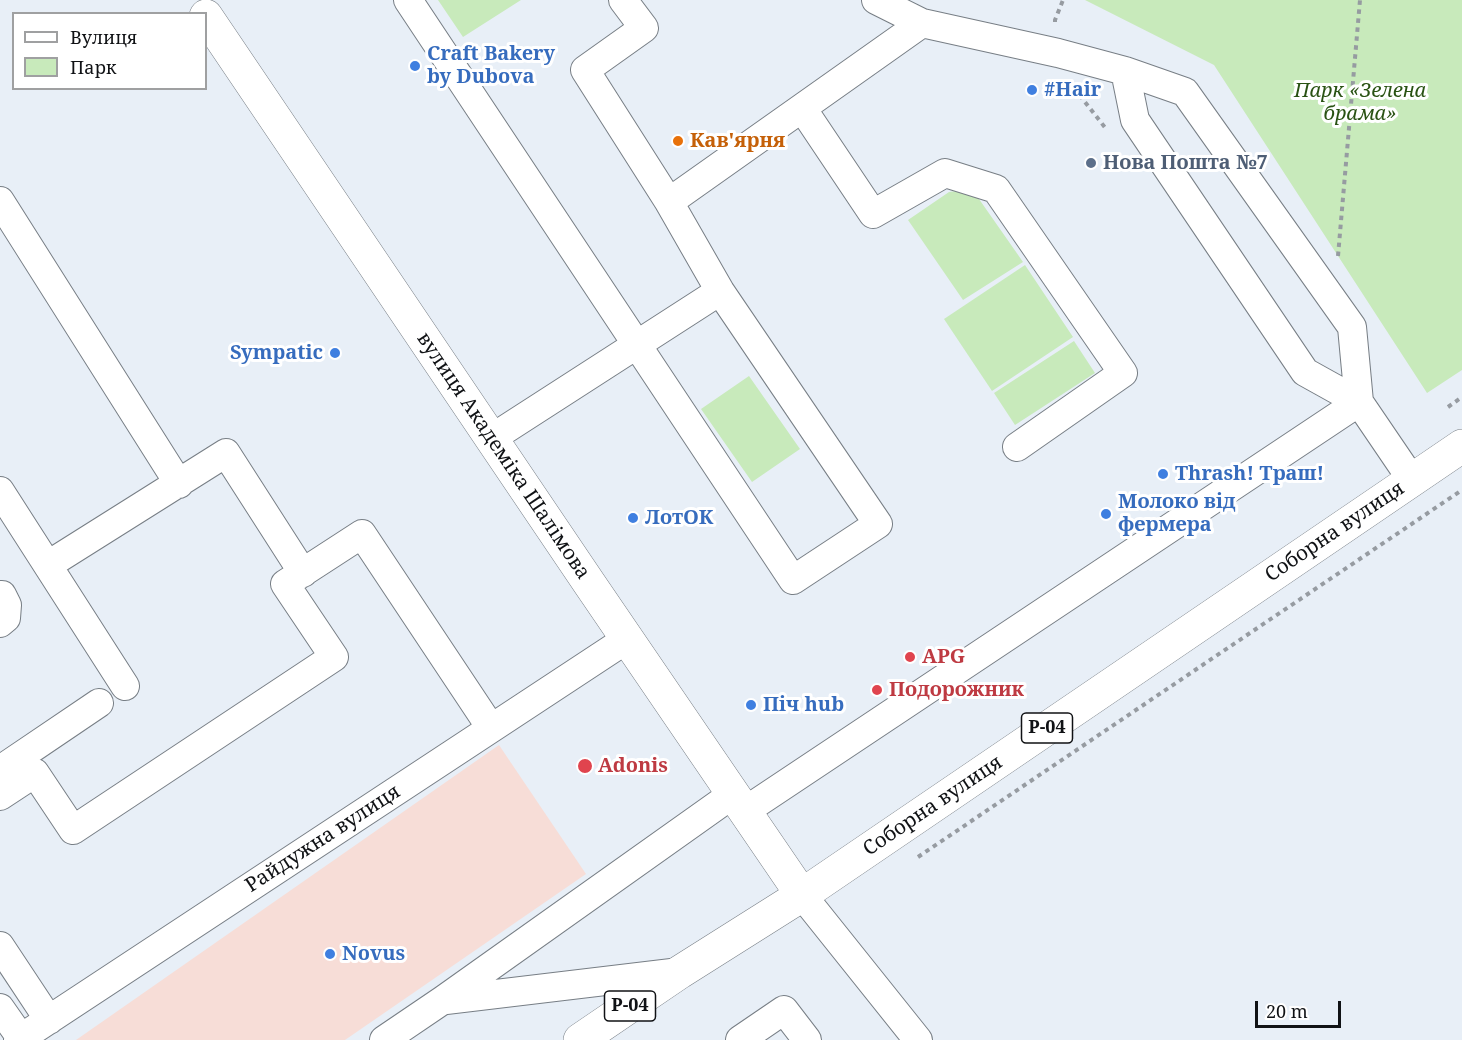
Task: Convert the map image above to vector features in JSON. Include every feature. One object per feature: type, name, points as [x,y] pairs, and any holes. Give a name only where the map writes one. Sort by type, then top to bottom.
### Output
[{"type":"main road","name":"вулиця Академіка Шалімова","points":[[207,18],[802,895]]},
{"type":"main road","name":"Соборна вулиця","points":[[580,1040],[680,972],[802,895],[1462,446]]},
{"type":"street","points":[[408,0],[793,580],[878,524],[720,291],[669,202],[585,70],[644,28],[623,0]]},
{"type":"street","points":[[876,0],[922,23],[1058,53],[1125,71],[1185,92],[1352,327],[1359,402]]},
{"type":"street","points":[[669,202],[922,23]]},
{"type":"street","points":[[1125,71],[1135,120],[1305,372],[1359,402],[1412,480]]},
{"type":"street","points":[[802,108],[873,214],[945,173],[996,189],[1123,373],[1017,447]]},
{"type":"street","points":[[0,201],[179,484]]},
{"type":"street","points":[[492,438],[720,291]]},
{"type":"street","points":[[384,1040],[739,803],[786,783],[1359,402]]},
{"type":"street","points":[[48,565],[226,453],[303,573]]},
{"type":"street","points":[[0,491],[125,687]]},
{"type":"street","points":[[0,796],[35,773],[73,830],[334,657],[285,585],[362,534],[491,728]]},
{"type":"street","points":[[0,595],[7,605],[6,618],[0,623]]},
{"type":"street","name":"Райдужна вулиця","points":[[19,1039],[627,639]]},
{"type":"street","points":[[0,770],[99,703]]},
{"type":"street","points":[[802,895],[918,1040]]},
{"type":"street","points":[[0,946],[49,1020]]},
{"type":"street","points":[[443,1000],[680,972]]},
{"type":"street","points":[[0,1008],[19,1039]]},
{"type":"street","points":[[740,1040],[784,1010],[807,1040]]},
{"type":"path","points":[[1334,302],[1360,0]]},
{"type":"path","points":[[1071,84],[1114,139]]},
{"type":"path","points":[[1448,407],[1462,397]]},
{"type":"path","points":[[910,862],[1462,490]]},
{"type":"shaded area","name":"Novus","points":[[499,745],[586,874],[345,1040],[76,1040]]},
{"type":"green space","points":[[438,0],[521,0],[463,37]]},
{"type":"green space","name":"Парк «Зелена брама»","points":[[1085,0],[1462,0],[1462,370],[1427,393],[1214,65]]},
{"type":"green space","points":[[972,189],[1023,262],[963,300],[908,220],[949,192]]},
{"type":"green space","points":[[1025,265],[1073,337],[992,391],[944,319]]},
{"type":"green space","points":[[1074,341],[1095,373],[1015,425],[994,393]]},
{"type":"green space","points":[[749,376],[800,449],[752,482],[701,409]]},
{"type":"place","name":"Craft Bakery by Dubova","points":[[415,66]]},
{"type":"place","name":"#Hair","points":[[1032,90]]},
{"type":"place","name":"Кав'ярня","points":[[678,141]]},
{"type":"place","name":"Нова Пошта №7","points":[[1091,163]]},
{"type":"place","name":"Sympatic","points":[[335,353]]},
{"type":"place","name":"Thrash! Траш!","points":[[1163,474]]},
{"type":"place","name":"Молоко від фермера","points":[[1106,514]]},
{"type":"place","name":"ЛотОК","points":[[633,518]]},
{"type":"place","name":"APG","points":[[910,657]]},
{"type":"place","name":"Подорожник","points":[[877,690]]},
{"type":"place","name":"Піч hub","points":[[751,705]]},
{"type":"place","name":"Adonis","points":[[585,766]]},
{"type":"place","name":"Novus","points":[[330,954]]}]
